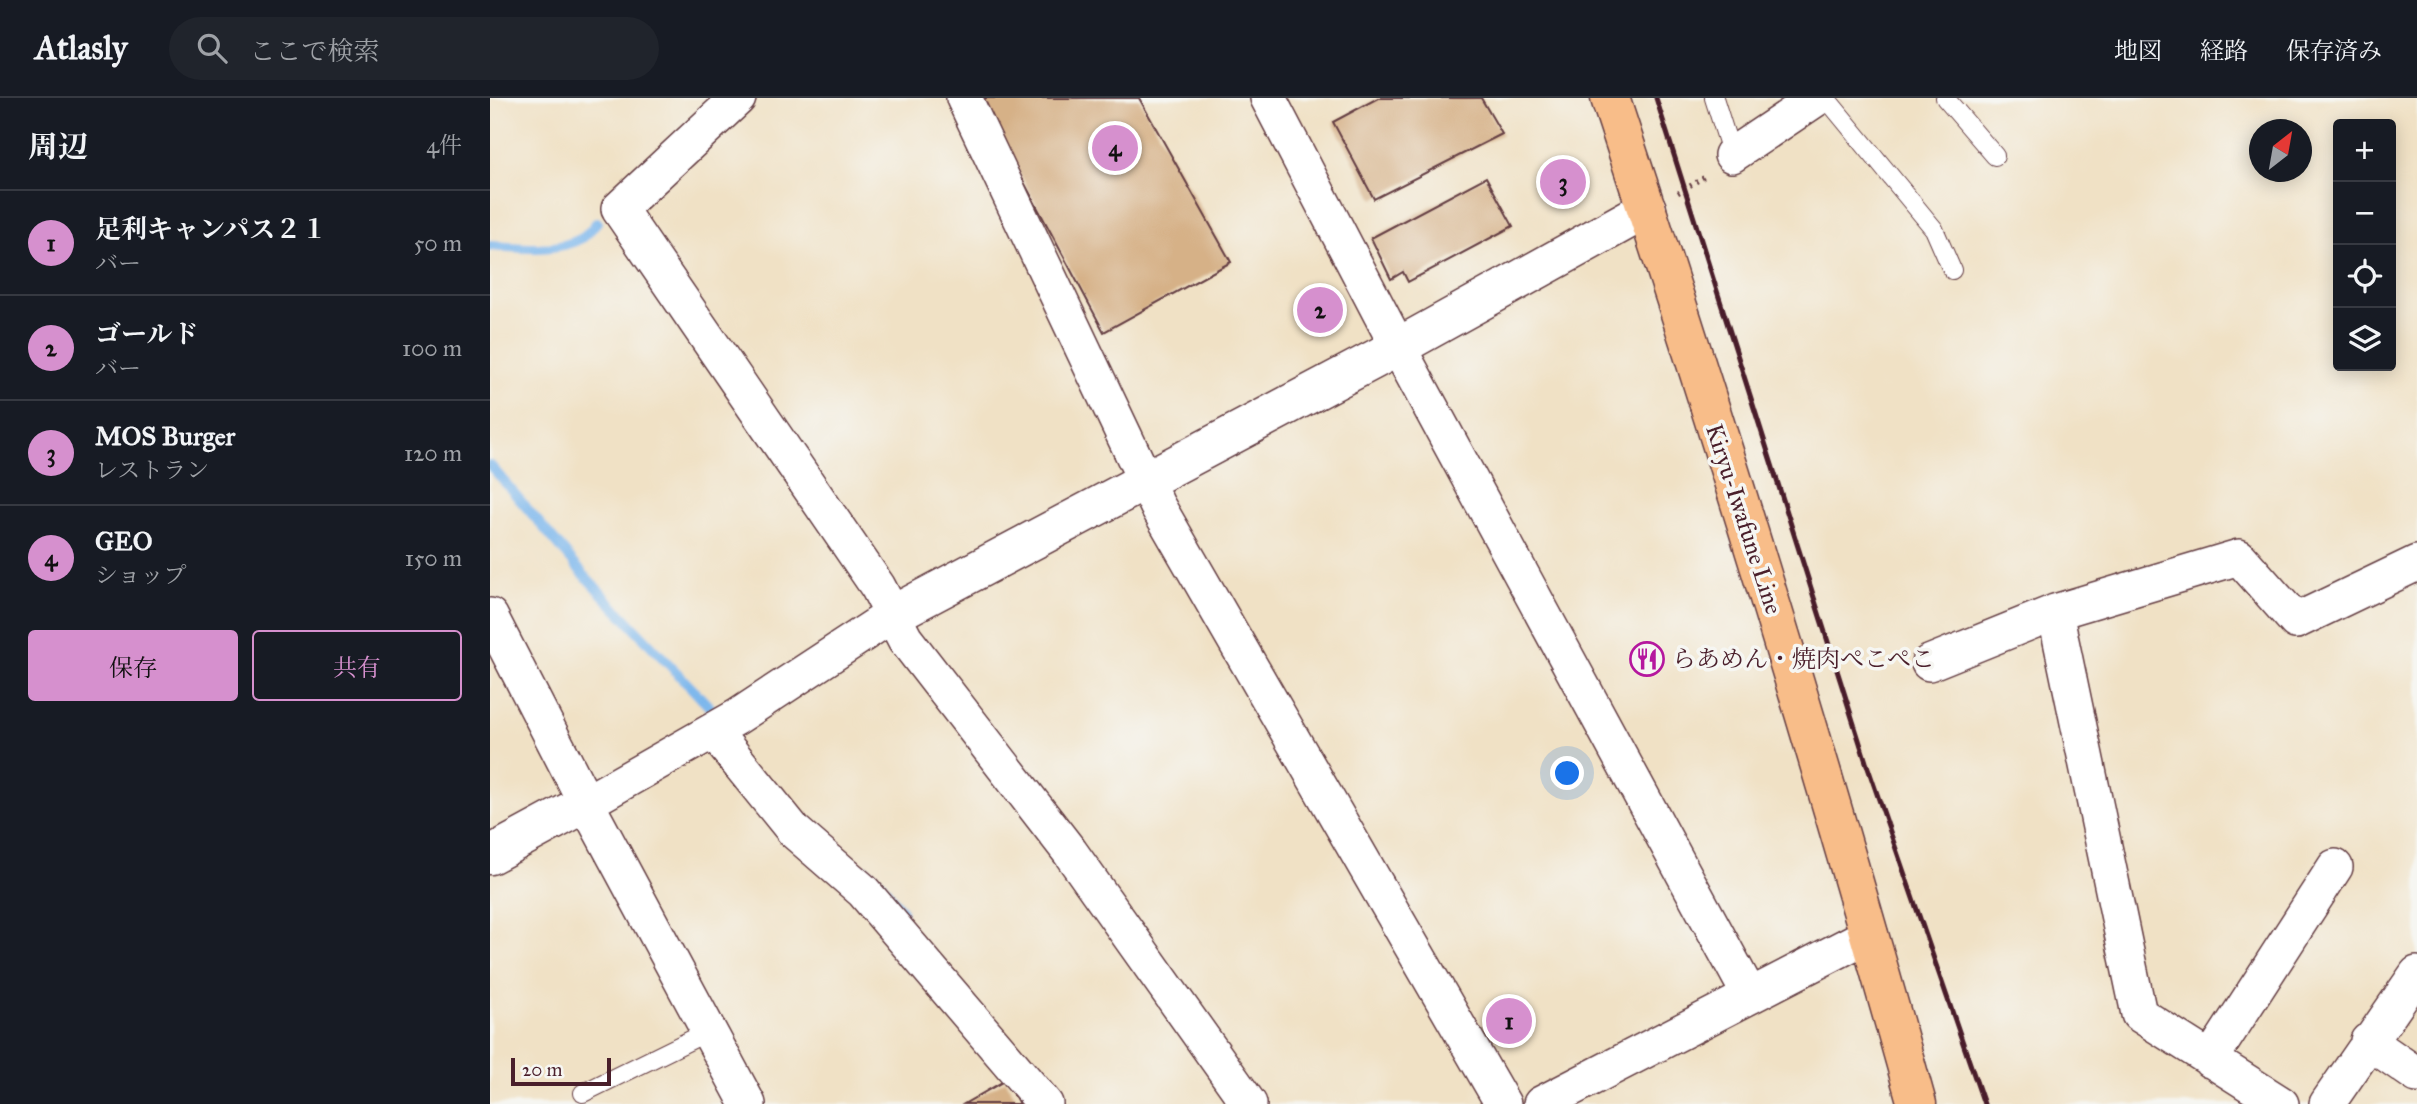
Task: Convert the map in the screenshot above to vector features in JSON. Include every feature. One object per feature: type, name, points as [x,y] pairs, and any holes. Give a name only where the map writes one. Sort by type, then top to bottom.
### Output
[{"type":"main road","name":"Kiryu-Iwafune Line","points":[[1610,98],[1657,204],[1917,1104]]},
{"type":"street","points":[[738,98],[619,209],[878,587],[905,639],[1070,852],[1249,1104]]},
{"type":"street","points":[[964,98],[1121,425],[1145,481],[1503,1104]]},
{"type":"street","points":[[1268,98],[1398,347],[1749,996]]},
{"type":"street","points":[[1720,165],[1817,98]]},
{"type":"street","points":[[490,855],[723,724],[892,615],[1398,347],[1657,204]]},
{"type":"street","points":[[1930,663],[2055,612],[2239,557],[2296,621],[2417,562]]},
{"type":"street","points":[[2055,612],[2139,1014],[2281,1104]]},
{"type":"street","points":[[490,616],[586,803],[748,1104]]},
{"type":"street","points":[[723,724],[794,831],[863,891],[1045,1104]]},
{"type":"street","points":[[2210,1060],[2335,867]]},
{"type":"street","points":[[1541,1104],[1870,934]]},
{"type":"street","points":[[2327,1104],[2368,1041],[2417,974]]},
{"type":"street","points":[[2368,1041],[2417,1075]]},
{"type":"lane","points":[[1714,98],[1720,165]]},
{"type":"lane","points":[[1826,98],[1934,229],[1952,270]]},
{"type":"lane","points":[[1945,98],[1995,156]]},
{"type":"lane","points":[[583,1094],[709,1031]]},
{"type":"path","points":[[1657,204],[1720,165]]},
{"type":"building","points":[[979,98],[1139,98],[1231,262],[1104,332]]},
{"type":"building","points":[[1378,98],[1481,98],[1502,134],[1374,199],[1333,122]]},
{"type":"building","points":[[1486,177],[1513,226],[1408,282],[1403,272],[1391,279],[1371,238]]},
{"type":"building","points":[[1006,1080],[1019,1104],[964,1104]]},
{"type":"waterway","points":[[490,246],[560,246],[584,237],[597,222]]},
{"type":"waterway","points":[[490,465],[584,575],[720,718]]},
{"type":"waterway","points":[[865,870],[880,882],[902,911]]},
{"type":"railway","points":[[1656,98],[1866,762],[1984,1104]]},
{"type":"place","name":"GEO","points":[[1115,148]]},
{"type":"place","name":"MOS Burger","points":[[1563,182]]},
{"type":"place","name":"ゴールド","points":[[1320,310]]},
{"type":"place","name":"らあめん・焼肉ぺこぺこ","points":[[1647,659]]},
{"type":"place","name":"足利キャンパス２１","points":[[1509,1021]]}]
